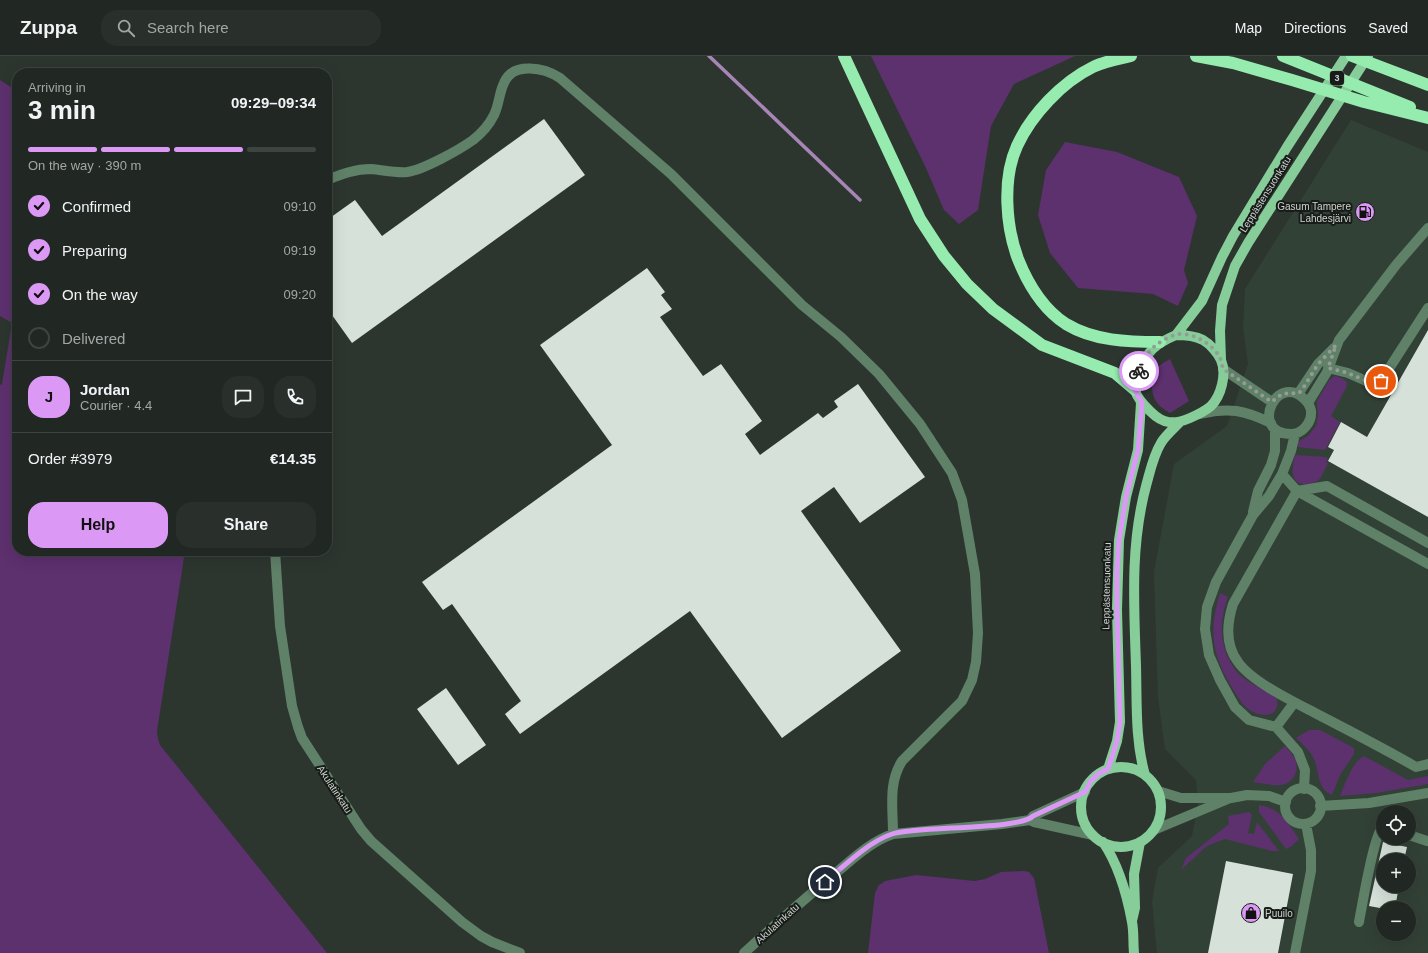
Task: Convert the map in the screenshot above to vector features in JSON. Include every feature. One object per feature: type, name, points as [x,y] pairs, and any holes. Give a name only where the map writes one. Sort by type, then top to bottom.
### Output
[{"type":"highway","points":[[844,56],[920,219],[944,256],[967,284],[993,309],[1042,345],[1115,373],[1135,390]]},
{"type":"highway","points":[[1131,56],[1094,66],[1076,77],[1057,92],[1028,127],[1017,147],[1011,166],[1007,207],[1009,228],[1014,248],[1029,282],[1039,299],[1066,323],[1079,330],[1110,339],[1129,342],[1160,342]]},
{"type":"highway","points":[[1196,56],[1233,63],[1364,102],[1428,118]]},
{"type":"highway","name":"3","points":[[1283,56],[1428,114]]},
{"type":"highway","points":[[1352,56],[1428,85]]},
{"type":"main road","name":"Leppästensuonkatu","points":[[1176,335],[1202,301],[1233,236],[1287,147],[1346,56]]},
{"type":"main road","name":"Leppästensuonkatu","points":[[1222,364],[1220,331],[1222,305],[1235,266],[1252,236],[1368,56]]},
{"type":"main road","points":[[1145,774],[1140,757],[1138,730],[1133,585],[1135,549],[1141,504],[1155,456],[1162,442],[1179,423],[1200,414],[1212,405],[1223,380],[1222,364],[1211,346],[1202,340],[1190,336],[1176,335],[1160,342],[1149,351],[1142,363],[1137,377],[1135,390],[1142,403],[1155,416],[1166,422],[1179,423]]},
{"type":"main road","name":"Leppästensuonkatu","points":[[1108,769],[1117,741],[1120,722],[1117,610],[1119,540],[1126,497],[1138,450],[1142,403]]},
{"type":"main road","points":[[1118,767],[1127,767],[1145,774],[1153,782],[1161,801],[1159,821],[1154,830],[1148,837],[1140,842],[1131,846],[1121,847],[1112,846],[1093,835],[1086,825],[1082,814],[1082,802],[1090,782],[1098,774],[1108,769],[1118,767]]},
{"type":"main road","points":[[1103,842],[1110,853],[1118,873],[1132,923],[1134,953]]},
{"type":"main road","points":[[1132,923],[1135,908],[1134,874],[1140,842]]},
{"type":"street","points":[[332,178],[350,171],[361,169],[407,172],[426,166],[472,141],[484,131],[496,113],[504,83],[512,73],[525,69],[544,70],[560,78],[671,174],[802,305],[841,337],[879,374],[920,424],[958,486],[962,500],[975,574],[978,633],[976,662],[972,680],[966,694],[962,700],[902,761],[896,770],[892,789],[893,834]]},
{"type":"street","points":[[1298,394],[1318,364],[1336,345],[1392,271],[1428,228]]},
{"type":"street","points":[[1328,368],[1348,373],[1373,384],[1381,381],[1428,308]]},
{"type":"street","points":[[1308,403],[1328,368],[1336,345]]},
{"type":"street","points":[[1222,364],[1272,402]]},
{"type":"street","points":[[1200,414],[1214,410],[1242,411],[1273,426],[1284,434],[1295,434],[1304,430],[1310,422],[1311,412],[1308,403],[1304,397],[1288,392],[1279,395],[1272,402],[1269,408],[1269,416],[1273,426],[1275,451],[1271,465],[1258,491],[1252,515]]},
{"type":"street","points":[[1295,434],[1282,474],[1269,496],[1252,515],[1216,582],[1207,607],[1205,629],[1209,655],[1220,680],[1235,707],[1249,720],[1276,727],[1298,752],[1305,770],[1304,788]]},
{"type":"street","points":[[1282,474],[1297,491],[1428,564]]},
{"type":"street","points":[[1297,491],[1327,486],[1428,543]]},
{"type":"street","points":[[1297,491],[1233,604],[1229,616],[1228,627],[1232,651],[1238,662],[1247,673],[1294,703],[1416,767],[1428,764]]},
{"type":"street","points":[[1408,553],[1417,537]]},
{"type":"street","name":"Akulatinkatu","points":[[275,556],[280,626],[292,706],[302,738],[361,829],[371,841],[462,922],[492,942],[520,953]]},
{"type":"street","points":[[1276,727],[1294,703]]},
{"type":"street","points":[[1304,788],[1317,796],[1320,806],[1318,816],[1313,821],[1306,824],[1299,824],[1288,817],[1285,811],[1286,802],[1291,793],[1304,788]]},
{"type":"street","points":[[1158,791],[1181,798],[1231,798],[1247,795],[1269,796],[1286,802]]},
{"type":"street","name":"Akulatinkatu","points":[[1030,820],[1033,816],[1085,792]]},
{"type":"street","points":[[1320,806],[1369,803],[1428,794]]},
{"type":"street","points":[[1154,830],[1231,798]]},
{"type":"street","name":"Akulatinkatu","points":[[744,953],[803,900],[867,847],[884,837],[893,834],[1030,820],[1093,835]]},
{"type":"street","points":[[1295,953],[1311,871],[1311,850],[1306,824]]},
{"type":"street","points":[[1416,838],[1427,841]]},
{"type":"street","points":[[1359,922],[1376,840]]},
{"type":"shaded area","points":[[871,56],[1075,56],[1014,84],[991,126],[978,210],[959,224],[944,210],[926,168]]},
{"type":"shaded area","points":[[0,80],[12,88],[12,323],[0,316]]},
{"type":"shaded area","points":[[1351,120],[1428,152],[1428,953],[1157,953],[1152,901],[1158,868],[1192,836],[1198,806],[1196,780],[1165,749],[1158,697],[1154,572],[1174,464],[1227,426],[1248,364],[1243,327],[1245,289]]},
{"type":"shaded area","points":[[1065,142],[1117,152],[1179,177],[1197,216],[1184,270],[1188,283],[1178,306],[1153,294],[1078,288],[1050,253],[1038,215],[1046,170]]},
{"type":"shaded area","points":[[12,323],[12,556],[184,556],[157,731],[160,745],[327,953],[0,953],[0,385],[2,384]]},
{"type":"shaded area","points":[[1170,359],[1189,401],[1170,413],[1156,402],[1152,384],[1153,375],[1156,369]]},
{"type":"shaded area","points":[[1335,376],[1342,378],[1347,382],[1346,388],[1331,416],[1340,422],[1325,450],[1298,447],[1298,442],[1308,436],[1316,426],[1318,416],[1317,401],[1330,379]]},
{"type":"shaded area","points":[[1295,455],[1326,457],[1328,459],[1326,462],[1328,463],[1318,481],[1307,484],[1297,482],[1293,475]]},
{"type":"shaded area","points":[[1220,593],[1228,597],[1222,623],[1224,648],[1230,663],[1240,675],[1277,699],[1277,706],[1275,710],[1268,715],[1257,714],[1245,706],[1238,698],[1219,662],[1213,630],[1216,606]]},
{"type":"shaded area","points":[[1309,730],[1320,730],[1354,748],[1354,754],[1340,775],[1332,795],[1323,788],[1321,784],[1313,757],[1306,747],[1296,738]]},
{"type":"shaded area","points":[[1285,746],[1293,755],[1297,767],[1295,775],[1292,779],[1286,784],[1281,785],[1253,782],[1265,764]]},
{"type":"shaded area","points":[[1364,756],[1408,780],[1428,776],[1428,784],[1376,793],[1340,796],[1352,768]]},
{"type":"shaded area","points":[[1259,805],[1273,809],[1283,817],[1299,839],[1292,846],[1286,849],[1259,812]]},
{"type":"shaded area","points":[[1249,812],[1252,815],[1248,833],[1254,834],[1257,822],[1279,851],[1272,851],[1225,839],[1207,846],[1181,870],[1186,858],[1229,824],[1228,816]]},
{"type":"shaded area","points":[[1001,872],[1029,872],[1034,878],[1049,953],[868,953],[875,893],[879,885],[885,881],[916,875],[975,881],[985,879]]},
{"type":"building","points":[[544,119],[585,175],[352,343],[332,315],[332,216],[355,200],[382,236]]},
{"type":"building","points":[[647,268],[665,292],[661,295],[672,309],[660,317],[703,376],[721,364],[762,421],[745,434],[760,455],[818,413],[823,418],[838,407],[834,401],[858,384],[925,477],[860,523],[834,487],[801,511],[901,651],[782,738],[690,611],[520,734],[505,714],[521,701],[452,604],[443,610],[422,582],[612,445],[540,345]]},
{"type":"building","points":[[1428,330],[1428,517],[1328,461],[1334,450],[1328,447],[1341,422],[1367,437]]},
{"type":"building","points":[[446,688],[486,745],[458,765],[417,709]]},
{"type":"building","points":[[1382,845],[1397,845],[1407,847],[1406,853],[1381,853]]},
{"type":"building","name":"Puuilo","points":[[1226,861],[1293,874],[1278,953],[1208,953]]},
{"type":"building","points":[[1376,874],[1376,893],[1398,893],[1396,901],[1376,901],[1376,907],[1369,906]]},
{"type":"waterway","points":[[709,56],[860,200]]},
{"type":"way so far","points":[[1139,371],[1149,351],[1160,342],[1176,335],[1190,336],[1202,340],[1211,346],[1221,360],[1223,369],[1272,402],[1279,395],[1288,392],[1298,394],[1318,364],[1336,345],[1328,368],[1348,373],[1373,384],[1381,381]]},
{"type":"place","name":"Gasum Tampere Lahdesjärvi","points":[[1365,212]]},
{"type":"place","name":"Puuilo","points":[[1251,913]]},
{"type":"route","points":[[825,882],[867,847],[884,837],[903,832],[1002,824],[1030,820],[1033,816],[1085,792],[1090,782],[1098,774],[1108,769],[1117,741],[1120,722],[1117,571],[1119,540],[1126,497],[1138,450],[1142,403],[1135,390],[1139,371]]}]
